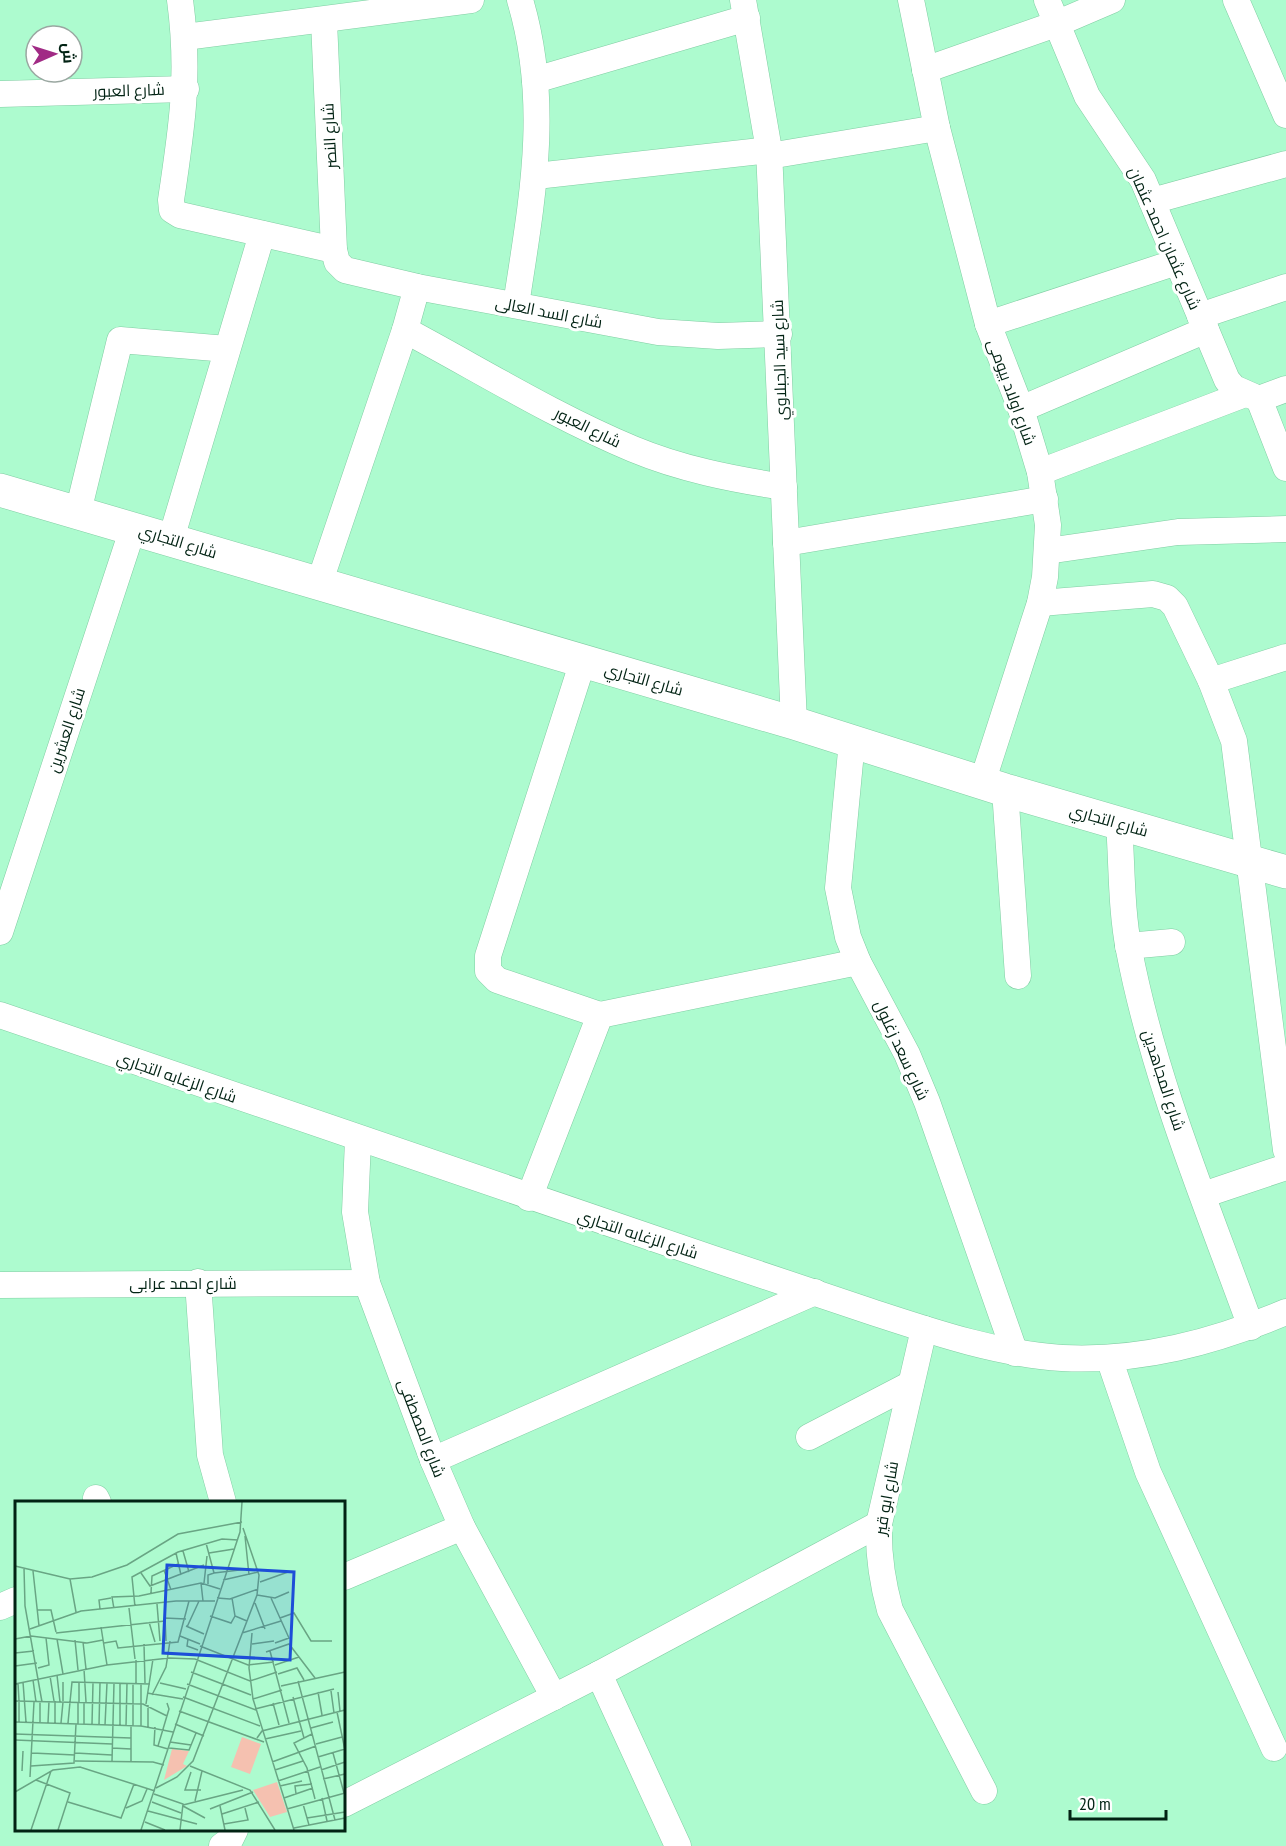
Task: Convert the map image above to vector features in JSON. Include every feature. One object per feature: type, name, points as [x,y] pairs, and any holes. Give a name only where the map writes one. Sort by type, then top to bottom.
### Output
[{"type":"street","points":[[180,0],[185,37],[186,89],[171,200],[172,210],[180,215],[334,250]]},
{"type":"street","points":[[185,37],[324,21],[471,0]]},
{"type":"street","points":[[516,304],[536,176],[538,133],[535,80],[520,0]]},
{"type":"street","name":"شارع اولاد بيومى","points":[[911,0],[937,128],[988,324],[1021,410],[1040,472],[1045,499],[1047,551],[1040,603],[994,786]]},
{"type":"street","name":"شارع عثمان احمد عثمان","points":[[1047,0],[1086,96],[1113,139],[1129,159],[1152,201],[1229,384],[1252,397],[1286,466]]},
{"type":"street","points":[[925,70],[1056,24],[1112,0]]},
{"type":"street","points":[[1236,0],[1286,115]]},
{"type":"street","points":[[535,80],[745,9]]},
{"type":"street","name":"شارع سيد الجبلاوي","points":[[745,9],[769,153],[779,334],[794,723]]},
{"type":"street","name":"شارع النصر","points":[[324,21],[334,250]]},
{"type":"street","name":"شارع العبور","points":[[0,94],[186,89]]},
{"type":"street","points":[[536,176],[769,153],[937,128]]},
{"type":"street","points":[[1152,201],[1286,164]]},
{"type":"street","points":[[171,539],[262,234]]},
{"type":"street","name":"شارع السد العالى","points":[[334,250],[337,262],[345,270],[417,287],[658,332],[718,336],[779,334]]},
{"type":"street","points":[[988,324],[1177,262]]},
{"type":"street","points":[[319,584],[405,330],[417,287]]},
{"type":"street","points":[[1021,410],[1203,323],[1286,287]]},
{"type":"street","name":"شارع العبور","points":[[405,330],[587,428],[634,450],[712,474],[784,487]]},
{"type":"street","points":[[78,512],[120,340],[227,349]]},
{"type":"street","points":[[1040,472],[1252,397],[1286,389]]},
{"type":"street","name":"شارع التجاري","points":[[0,490],[794,723],[994,786],[1286,872]]},
{"type":"street","points":[[786,543],[1045,499]]},
{"type":"street","name":"شارع العشرين","points":[[0,932],[133,528]]},
{"type":"street","points":[[1047,551],[1178,532],[1286,529]]},
{"type":"street","points":[[1040,603],[1153,594],[1167,598],[1175,606],[1211,681],[1234,741],[1286,1150]]},
{"type":"street","points":[[1211,681],[1286,657]]},
{"type":"street","points":[[583,661],[488,956],[488,971],[497,980],[600,1015],[858,962]]},
{"type":"street","name":"شارع سعد زغلول","points":[[852,741],[838,888],[848,937],[858,962],[907,1054],[927,1102],[1016,1353]]},
{"type":"street","points":[[994,786],[1018,976]]},
{"type":"street","name":"شارع المجاهدين","points":[[1119,823],[1128,946],[1138,993],[1170,1102],[1251,1327]]},
{"type":"street","points":[[1128,946],[1172,942]]},
{"type":"street","name":"شارع الزغابه التجاري","points":[[0,1015],[530,1198],[924,1329],[1016,1353],[1063,1358],[1109,1358],[1158,1352],[1196,1344],[1251,1327],[1286,1312]]},
{"type":"street","points":[[530,1198],[600,1015]]},
{"type":"street","name":"شارع المصطفى","points":[[358,1140],[355,1212],[367,1283],[433,1460],[462,1527],[554,1697]]},
{"type":"street","points":[[1203,1195],[1286,1167]]},
{"type":"street","points":[[198,1282],[210,1455],[222,1501]]},
{"type":"street","name":"شارع احمد عرابى","points":[[0,1285],[198,1282],[367,1283]]},
{"type":"street","points":[[433,1460],[815,1292]]},
{"type":"street","name":"شارع ابو قير","points":[[924,1329],[879,1524],[878,1554],[882,1582],[890,1610],[984,1791]]},
{"type":"street","points":[[1109,1358],[1149,1472],[1274,1748]]},
{"type":"street","points":[[809,1437],[910,1384]]},
{"type":"street","points":[[345,1803],[599,1674],[879,1524]]},
{"type":"street","points":[[345,1577],[462,1527]]},
{"type":"street","points":[[0,1607],[15,1600]]},
{"type":"street","points":[[599,1674],[678,1846]]},
{"type":"street","points":[[222,1846],[230,1840],[234,1831]]}]
